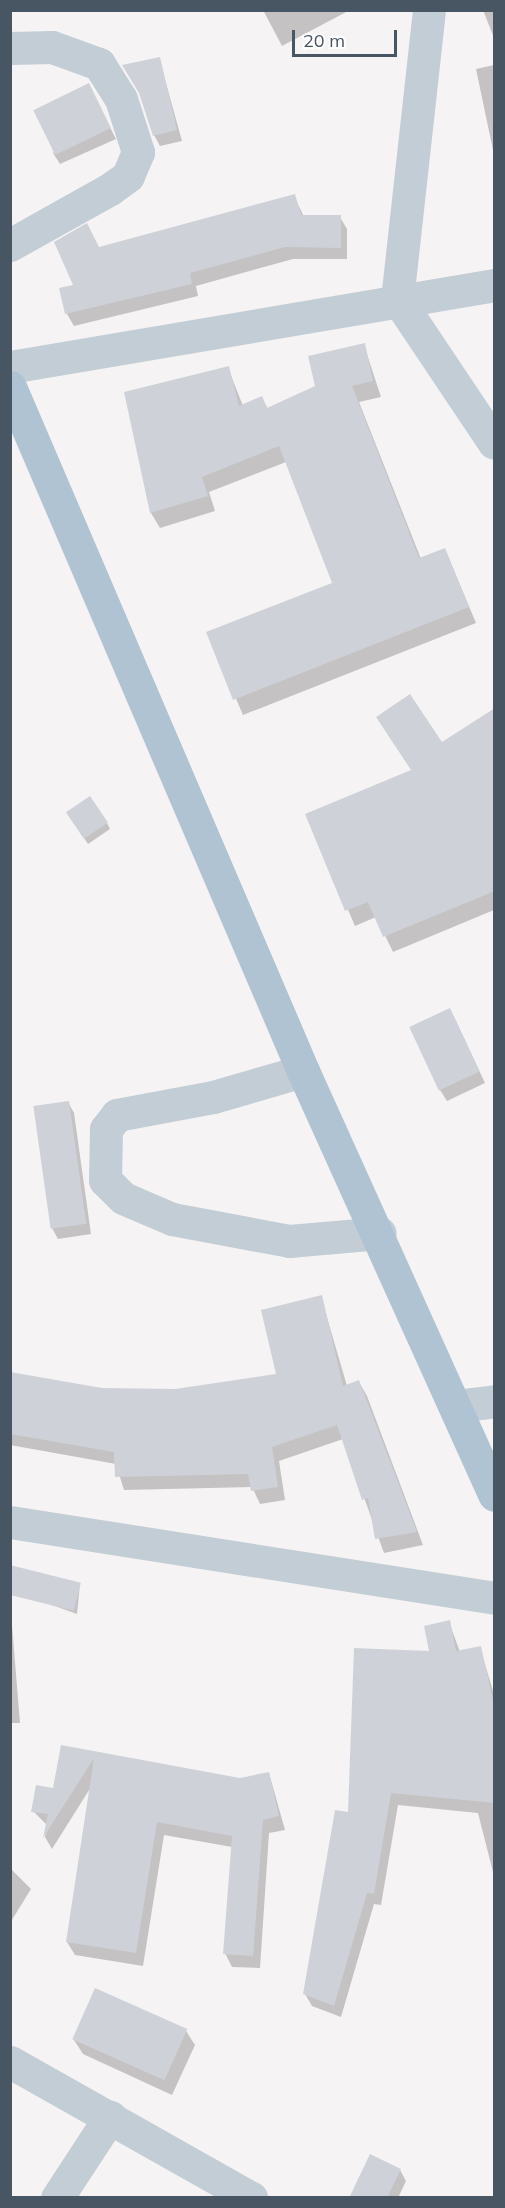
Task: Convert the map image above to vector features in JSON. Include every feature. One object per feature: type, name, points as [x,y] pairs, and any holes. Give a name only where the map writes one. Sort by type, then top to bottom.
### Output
[{"type":"main road","points":[[10,387],[303,1071],[380,1233],[495,1495]]},
{"type":"street","points":[[429,10],[398,298],[495,443]]},
{"type":"street","points":[[10,48],[52,47],[86,55],[99,64],[121,99],[138,152],[128,176],[110,189],[10,245]]},
{"type":"street","points":[[10,367],[398,298],[495,285]]},
{"type":"street","points":[[303,1071],[213,1097],[117,1115],[106,1129],[105,1180],[123,1198],[172,1219],[289,1241],[380,1233]]},
{"type":"street","points":[[456,1406],[495,1401]]},
{"type":"street","points":[[10,1522],[495,1598]]},
{"type":"street","points":[[10,2062],[251,2198]]},
{"type":"street","points":[[57,2198],[110,2117]]},
{"type":"building","points":[[160,57],[177,130],[153,136],[139,93],[122,65]]},
{"type":"building","points":[[89,83],[111,128],[55,155],[33,110]]},
{"type":"building","points":[[295,194],[301,215],[341,215],[341,248],[285,247],[190,273],[192,284],[65,314],[59,288],[73,285],[54,242],[87,223],[99,247]]},
{"type":"building","points":[[365,343],[373,381],[352,386],[419,558],[445,548],[469,607],[233,700],[206,632],[332,583],[279,446],[202,477],[208,496],[150,513],[124,392],[229,366],[239,406],[262,396],[267,408],[315,386],[308,356]]},
{"type":"building","points":[[410,694],[442,742],[495,708],[495,891],[383,937],[368,902],[345,911],[305,814],[411,770],[376,717]]},
{"type":"building","points":[[90,796],[108,823],[84,839],[66,812]]},
{"type":"building","points":[[450,1008],[480,1071],[439,1090],[409,1027]]},
{"type":"building","points":[[69,1101],[86,1224],[51,1229],[33,1106]]},
{"type":"building","points":[[322,1295],[343,1386],[359,1380],[417,1532],[375,1539],[368,1498],[362,1500],[337,1425],[272,1447],[278,1487],[251,1491],[248,1474],[115,1477],[114,1452],[10,1434],[10,1372],[102,1388],[175,1389],[276,1374],[261,1310]]},
{"type":"building","points":[[10,1565],[81,1583],[74,1611],[10,1595]]},
{"type":"building","points":[[450,1620],[456,1651],[481,1646],[495,1709],[495,1803],[391,1793],[374,1894],[367,1893],[334,2006],[303,1994],[335,1810],[348,1812],[354,1648],[429,1651],[424,1626]]},
{"type":"building","points":[[61,1745],[240,1778],[269,1772],[279,1816],[263,1820],[253,1956],[223,1954],[232,1836],[157,1822],[136,1953],[66,1942],[94,1758],[43,1838],[48,1814],[31,1812],[36,1785],[53,1788]]},
{"type":"building","points":[[95,1988],[187,2029],[164,2080],[72,2039]]},
{"type":"building","points":[[370,2154],[401,2169],[387,2198],[349,2198]]}]
